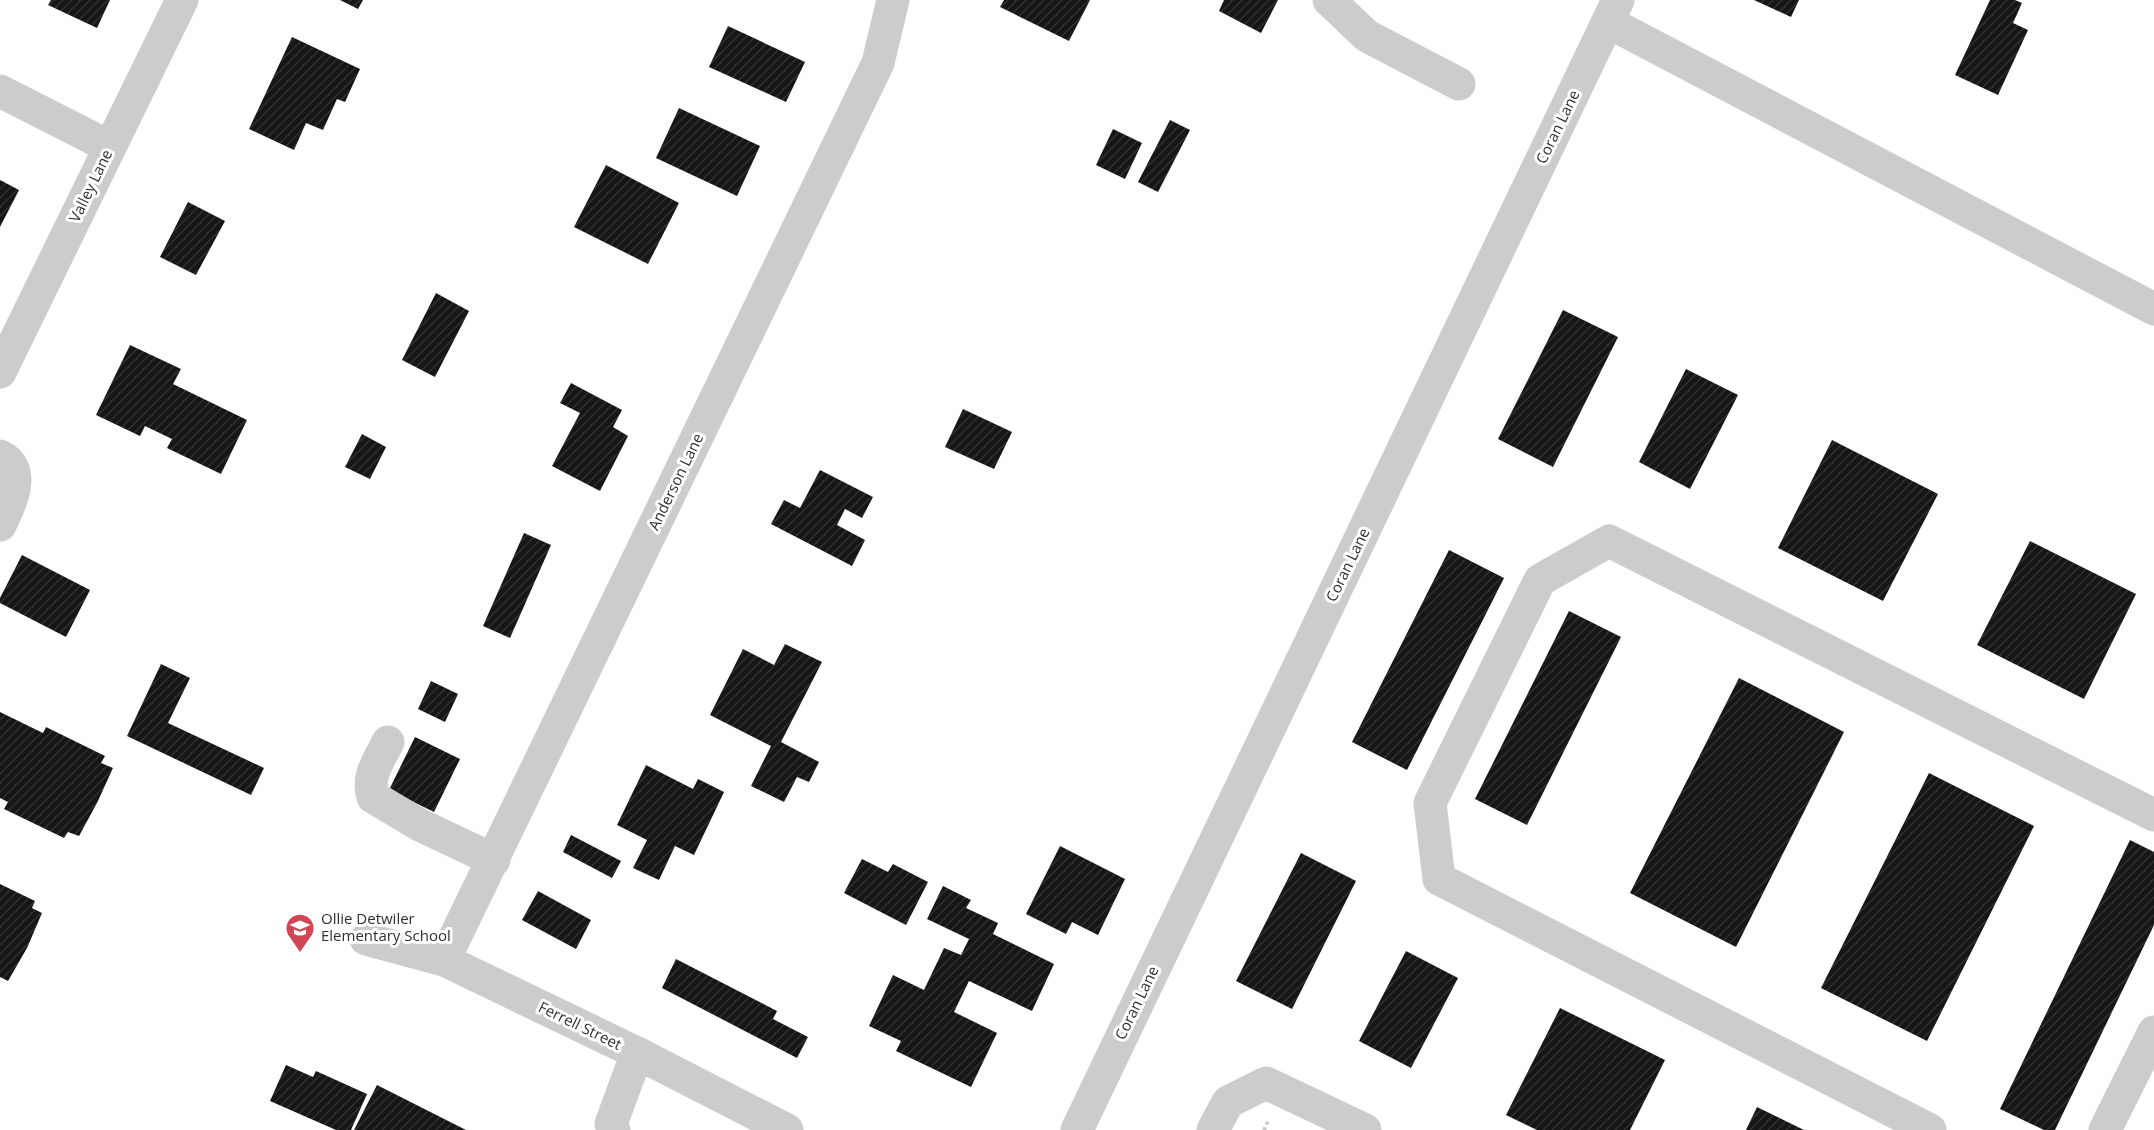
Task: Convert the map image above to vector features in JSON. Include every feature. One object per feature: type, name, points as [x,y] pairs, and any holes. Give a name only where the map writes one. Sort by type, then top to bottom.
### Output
[{"type":"street","name":"Valley Lane","points":[[0,372],[11,322],[110,147],[182,0]]},
{"type":"street","name":"Anderson Lane","points":[[444,960],[878,63],[893,0]]},
{"type":"street","points":[[1329,0],[1367,36],[1459,84]]},
{"type":"street","points":[[1613,11],[2154,309]]},
{"type":"street","name":"Coran Lane","points":[[1077,1130],[1613,11]]},
{"type":"street","points":[[0,91],[110,147]]},
{"type":"street","points":[[0,456],[15,469],[15,486],[0,525]]},
{"type":"street","points":[[1930,1130],[1439,879],[1430,803],[1540,580],[1609,541],[2154,815]]},
{"type":"street","points":[[388,742],[370,776],[370,790],[373,797],[420,825],[494,860]]},
{"type":"street","name":"Ferrell Street","points":[[366,939],[444,960],[637,1053],[787,1130]]},
{"type":"street","points":[[2105,1130],[2154,1032]]},
{"type":"street","points":[[614,1130],[611,1124],[637,1053]]},
{"type":"street","points":[[1213,1130],[1228,1102],[1266,1083],[1365,1130]]},
{"type":"building","points":[[51,0],[110,0],[97,28],[48,5]]},
{"type":"building","points":[[340,0],[363,0],[358,9]]},
{"type":"building","points":[[1004,0],[1090,0],[1069,41],[1000,7]]},
{"type":"building","points":[[1224,0],[1278,0],[1261,33],[1219,11]]},
{"type":"building","points":[[1754,0],[1799,0],[1791,17]]},
{"type":"building","points":[[1990,0],[2015,0],[2022,3],[2013,23],[2028,30],[1998,95],[1955,75]]},
{"type":"building","points":[[728,26],[805,62],[786,102],[709,67]]},
{"type":"building","points":[[292,37],[360,69],[345,102],[337,99],[323,130],[306,123],[294,150],[249,129]]},
{"type":"building","points":[[679,108],[760,146],[737,196],[656,158]]},
{"type":"building","points":[[1170,120],[1190,130],[1158,192],[1138,182]]},
{"type":"building","points":[[1113,129],[1142,143],[1125,179],[1096,165]]},
{"type":"building","points":[[606,165],[679,203],[648,264],[574,227]]},
{"type":"building","points":[[0,180],[19,190],[0,227]]},
{"type":"building","points":[[188,202],[225,221],[196,275],[160,257]]},
{"type":"building","points":[[436,293],[469,311],[435,377],[402,360]]},
{"type":"building","points":[[1563,310],[1618,337],[1553,467],[1498,439]]},
{"type":"building","points":[[130,345],[181,369],[173,384],[247,420],[221,474],[167,448],[172,439],[145,426],[140,436],[96,415]]},
{"type":"building","points":[[1686,369],[1738,395],[1690,489],[1639,462]]},
{"type":"building","points":[[571,383],[622,410],[613,427],[628,436],[600,491],[552,466],[580,413],[560,403]]},
{"type":"building","points":[[963,409],[1012,432],[994,469],[945,447]]},
{"type":"building","points":[[362,434],[386,447],[370,479],[345,467]]},
{"type":"building","points":[[1832,440],[1938,494],[1883,601],[1778,548]]},
{"type":"building","points":[[820,470],[873,497],[862,518],[845,509],[837,525],[865,540],[852,566],[771,524],[784,500],[800,508]]},
{"type":"building","points":[[524,533],[551,545],[510,638],[483,626]]},
{"type":"building","points":[[2030,541],[2136,594],[2084,699],[1977,645]]},
{"type":"building","points":[[1449,550],[1504,578],[1407,770],[1352,742]]},
{"type":"building","points":[[22,555],[90,590],[66,637],[0,603],[0,598]]},
{"type":"building","points":[[1569,611],[1621,637],[1527,825],[1475,799]]},
{"type":"building","points":[[785,644],[822,662],[781,742],[819,762],[809,782],[797,777],[784,802],[751,786],[771,746],[710,715],[743,649],[774,665]]},
{"type":"building","points":[[161,664],[190,678],[168,723],[264,768],[251,795],[127,736]]},
{"type":"building","points":[[1739,678],[1844,732],[1736,947],[1630,893]]},
{"type":"building","points":[[431,681],[458,694],[445,722],[418,709]]},
{"type":"building","points":[[0,712],[43,733],[46,727],[105,756],[101,763],[113,768],[79,836],[68,832],[64,838],[4,809],[8,802],[0,798]]},
{"type":"building","points":[[415,737],[460,759],[434,812],[389,790]]},
{"type":"building","points":[[646,765],[693,789],[698,779],[724,792],[694,855],[675,846],[659,880],[633,868],[647,840],[617,825]]},
{"type":"building","points":[[1929,773],[2034,826],[1927,1041],[1821,988]]},
{"type":"building","points":[[571,835],[621,861],[612,878],[563,852]]},
{"type":"building","points":[[2130,840],[2154,852],[2154,925],[2055,1130],[2044,1130],[2000,1109]]},
{"type":"building","points":[[1060,846],[1125,879],[1098,935],[1072,922],[1066,934],[1026,914]]},
{"type":"building","points":[[1301,853],[1356,881],[1292,1009],[1236,981]]},
{"type":"building","points":[[862,859],[888,872],[893,864],[928,882],[906,925],[844,893]]},
{"type":"building","points":[[0,884],[35,901],[32,908],[42,913],[27,948],[8,981],[0,977]]},
{"type":"building","points":[[943,886],[971,900],[966,908],[998,923],[993,934],[1054,964],[1032,1011],[969,981],[954,1012],[997,1033],[971,1087],[896,1051],[901,1041],[869,1026],[893,975],[924,990],[944,948],[961,955],[969,939],[927,919]]},
{"type":"building","points":[[538,891],[591,920],[576,949],[522,920]]},
{"type":"building","points":[[1406,951],[1458,978],[1411,1068],[1359,1041]]},
{"type":"building","points":[[676,959],[777,1011],[773,1019],[808,1037],[797,1058],[662,988]]},
{"type":"building","points":[[1560,1008],[1665,1060],[1630,1130],[1537,1130],[1506,1115]]},
{"type":"building","points":[[286,1065],[313,1077],[316,1071],[367,1094],[351,1130],[336,1130],[270,1101]]},
{"type":"building","points":[[377,1085],[466,1130],[354,1130]]},
{"type":"building","points":[[1757,1107],[1804,1130],[1746,1130]]},
{"type":"place","name":"Ollie Detwiler Elementary School","points":[[300,954]]}]
